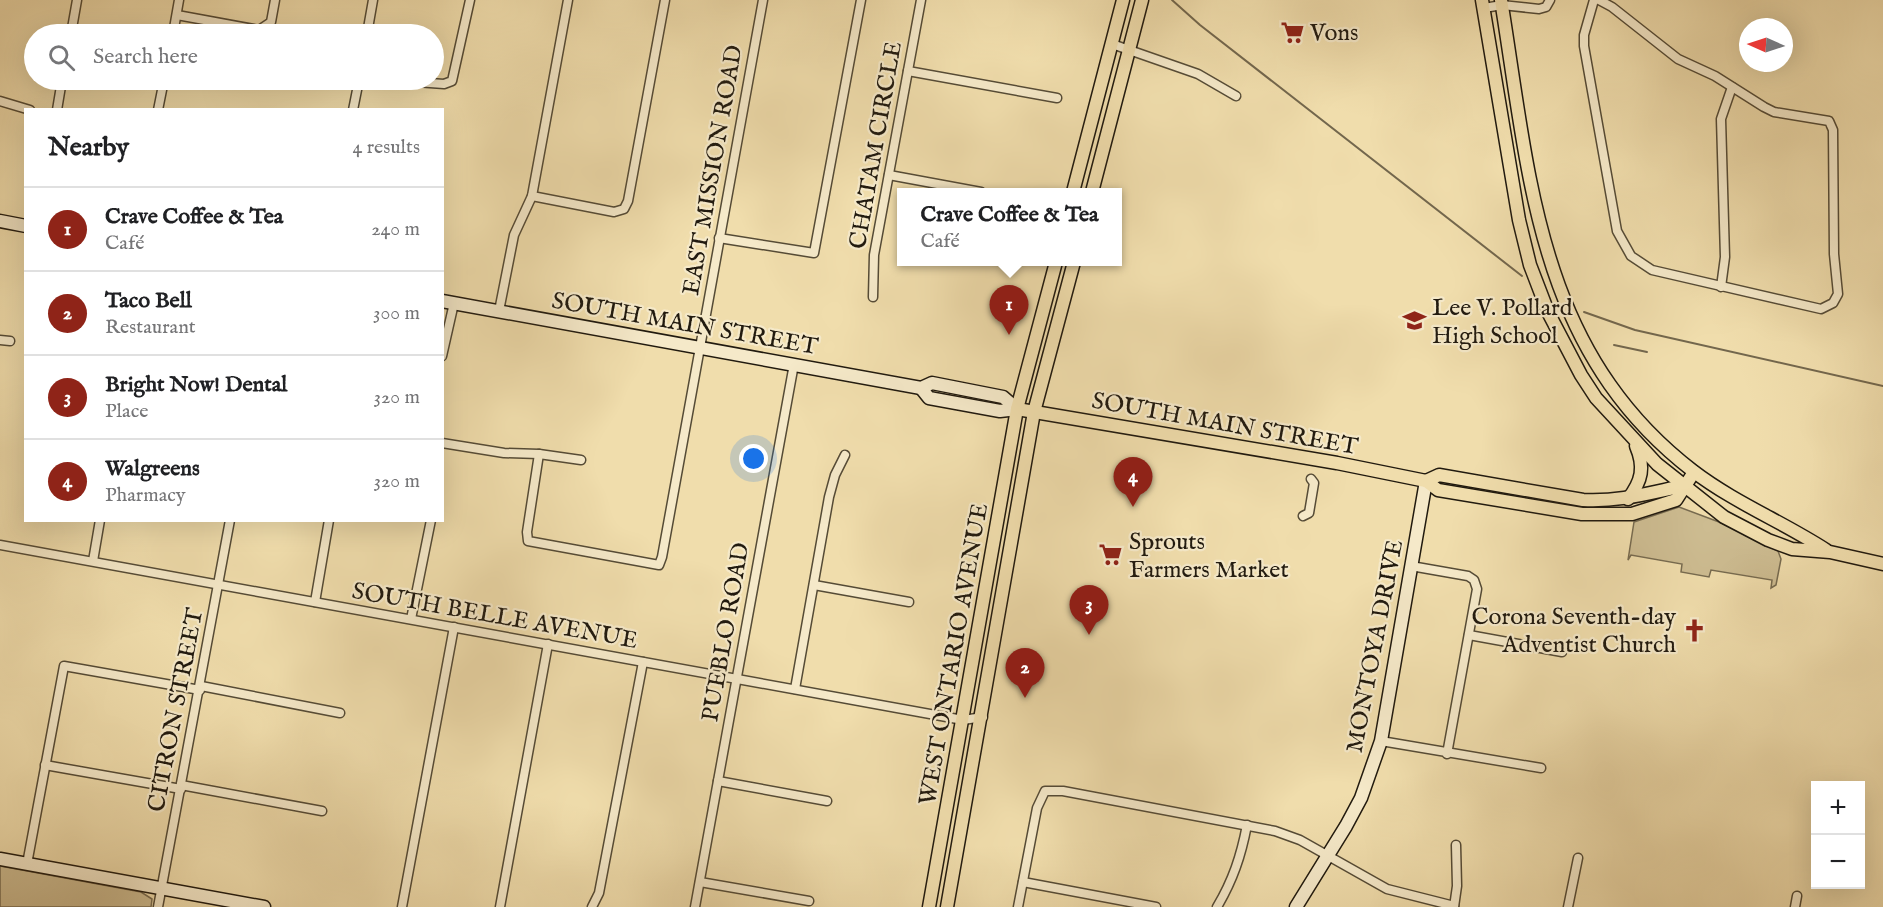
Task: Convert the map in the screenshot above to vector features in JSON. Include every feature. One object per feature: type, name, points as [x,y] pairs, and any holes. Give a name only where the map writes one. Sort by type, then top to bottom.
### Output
[{"type":"main road","points":[[1074,188],[1124,0]]},
{"type":"main road","points":[[1093,188],[1142,0]]},
{"type":"main road","points":[[1504,2],[1537,216],[1560,292],[1585,345],[1638,421],[1694,472],[1747,506],[1797,531],[1830,552]]},
{"type":"main road","points":[[1483,4],[1519,220],[1536,282],[1581,375],[1611,417],[1633,439],[1683,486],[1724,517],[1768,540],[1792,549],[1830,552],[1883,564]]},
{"type":"main road","name":"WEST ONTARIO AVENUE","points":[[929,907],[1017,409],[1055,266]]},
{"type":"main road","points":[[1061,310],[1062,277],[1065,266]]},
{"type":"main road","points":[[1061,310],[1073,266]]},
{"type":"main road","name":"WEST ONTARIO AVENUE","points":[[947,907],[983,717],[1035,412],[1061,310]]},
{"type":"main road","name":"SOUTH MAIN STREET","points":[[1017,409],[1426,480],[1438,490],[1582,514],[1632,514],[1656,508],[1676,500],[1694,472]]},
{"type":"main road","points":[[1628,499],[1637,487],[1642,474],[1639,453],[1633,439]]},
{"type":"main road","name":"SOUTH MAIN STREET","points":[[1426,480],[1439,475],[1583,500],[1628,499],[1683,486]]},
{"type":"street","points":[[72,24],[77,0]]},
{"type":"street","points":[[175,24],[179,0]]},
{"type":"street","points":[[269,24],[271,22],[275,0]]},
{"type":"street","points":[[369,24],[373,0]]},
{"type":"street","points":[[444,84],[452,81],[470,0]]},
{"type":"street","points":[[499,311],[514,235],[532,196],[568,0]]},
{"type":"street","points":[[532,196],[614,212],[624,209],[628,201],[665,0]]},
{"type":"street","name":"EAST MISSION ROAD","points":[[539,454],[527,532],[528,541],[648,565],[658,565],[662,557],[763,0]]},
{"type":"street","points":[[719,238],[814,253],[861,0]]},
{"type":"street","name":"CHATAM CIRCLE","points":[[873,297],[874,255],[921,0]]},
{"type":"street","points":[[1483,4],[1504,2],[1539,9],[1546,7],[1551,0]]},
{"type":"street","points":[[1594,0],[1584,35],[1584,46],[1617,231],[1631,256],[1652,270],[1721,287],[1821,309],[1833,303],[1838,285],[1834,254],[1833,130],[1829,121],[1774,112],[1678,59],[1612,7],[1599,0]]},
{"type":"street","points":[[177,15],[226,24]]},
{"type":"street","points":[[1112,44],[1198,74],[1236,96]]},
{"type":"street","points":[[908,71],[1057,98]]},
{"type":"street","points":[[1721,287],[1725,257],[1722,119],[1731,87]]},
{"type":"street","points":[[57,108],[60,90]]},
{"type":"street","points":[[159,108],[162,90]]},
{"type":"street","points":[[353,108],[357,90]]},
{"type":"street","points":[[0,101],[24,108]]},
{"type":"street","points":[[889,175],[959,188]]},
{"type":"street","points":[[0,221],[24,226]]},
{"type":"street","points":[[444,338],[448,302]]},
{"type":"street","name":"SOUTH MAIN STREET","points":[[448,302],[921,388],[929,398],[1000,411],[1017,409]]},
{"type":"street","points":[[0,340],[10,341]]},
{"type":"street","name":"PUEBLO ROAD","points":[[695,907],[794,364]]},
{"type":"street","points":[[444,443],[504,453],[539,454],[581,460]]},
{"type":"street","points":[[795,689],[829,497],[845,455]]},
{"type":"street","points":[[1303,516],[1309,513],[1314,483],[1311,479]]},
{"type":"street","name":"MONTOYA DRIVE","points":[[1296,907],[1361,798],[1381,741],[1426,480]]},
{"type":"street","points":[[93,561],[100,522]]},
{"type":"street","name":"CITRON STREET","points":[[158,907],[201,688],[230,522]]},
{"type":"street","points":[[315,602],[329,522]]},
{"type":"street","points":[[411,619],[431,522]]},
{"type":"street","name":"SOUTH BELLE AVENUE","points":[[0,544],[963,720],[983,717]]},
{"type":"street","points":[[1412,566],[1468,576],[1474,580],[1477,589],[1447,754]]},
{"type":"street","points":[[813,585],[909,602]]},
{"type":"street","points":[[402,907],[454,627]]},
{"type":"street","points":[[1468,635],[1563,652]]},
{"type":"street","points":[[500,907],[548,644]]},
{"type":"street","points":[[592,907],[599,893],[643,662]]},
{"type":"street","points":[[27,864],[64,666],[340,713]]},
{"type":"street","points":[[1381,741],[1447,754],[1541,768]]},
{"type":"street","points":[[45,765],[322,811]]},
{"type":"street","points":[[718,781],[827,801]]},
{"type":"street","points":[[1018,907],[1037,808],[1045,791],[1063,791],[1246,825],[1300,840],[1387,889],[1454,906],[1457,886],[1456,845]]},
{"type":"street","points":[[1217,907],[1233,880],[1246,825]]},
{"type":"street","points":[[1569,907],[1578,858]]},
{"type":"street","points":[[0,859],[264,907]]},
{"type":"street","points":[[700,882],[809,901]]},
{"type":"street","points":[[1023,882],[1156,907]]},
{"type":"street","points":[[1795,907],[1797,896]]},
{"type":"shaded area","points":[[1679,507],[1719,522],[1778,551],[1781,559],[1776,585],[1771,588],[1772,580],[1711,570],[1709,577],[1681,572],[1682,564],[1631,555],[1628,560],[1634,522]]},
{"type":"shaded area","points":[[0,866],[141,892],[152,899],[151,907],[0,907]]},
{"type":"waterway","points":[[1172,0],[1200,25],[1522,276]]},
{"type":"waterway","points":[[1584,312],[1635,330],[1883,386]]},
{"type":"waterway","points":[[1614,345],[1647,352]]},
{"type":"place","name":"Vons","points":[[1292,32]]},
{"type":"place","name":"Lee V. Pollard High School","points":[[1414,321]]},
{"type":"place","name":"Crave Coffee & Tea","points":[[1009,335]]},
{"type":"place","name":"Walgreens","points":[[1133,507]]},
{"type":"place","name":"Sprouts Farmers Market","points":[[1111,555]]},
{"type":"place","name":"Corona Seventh-day Adventist Church","points":[[1694,630]]},
{"type":"place","name":"Bright Now! Dental","points":[[1089,635]]},
{"type":"place","name":"Taco Bell","points":[[1025,698]]}]
